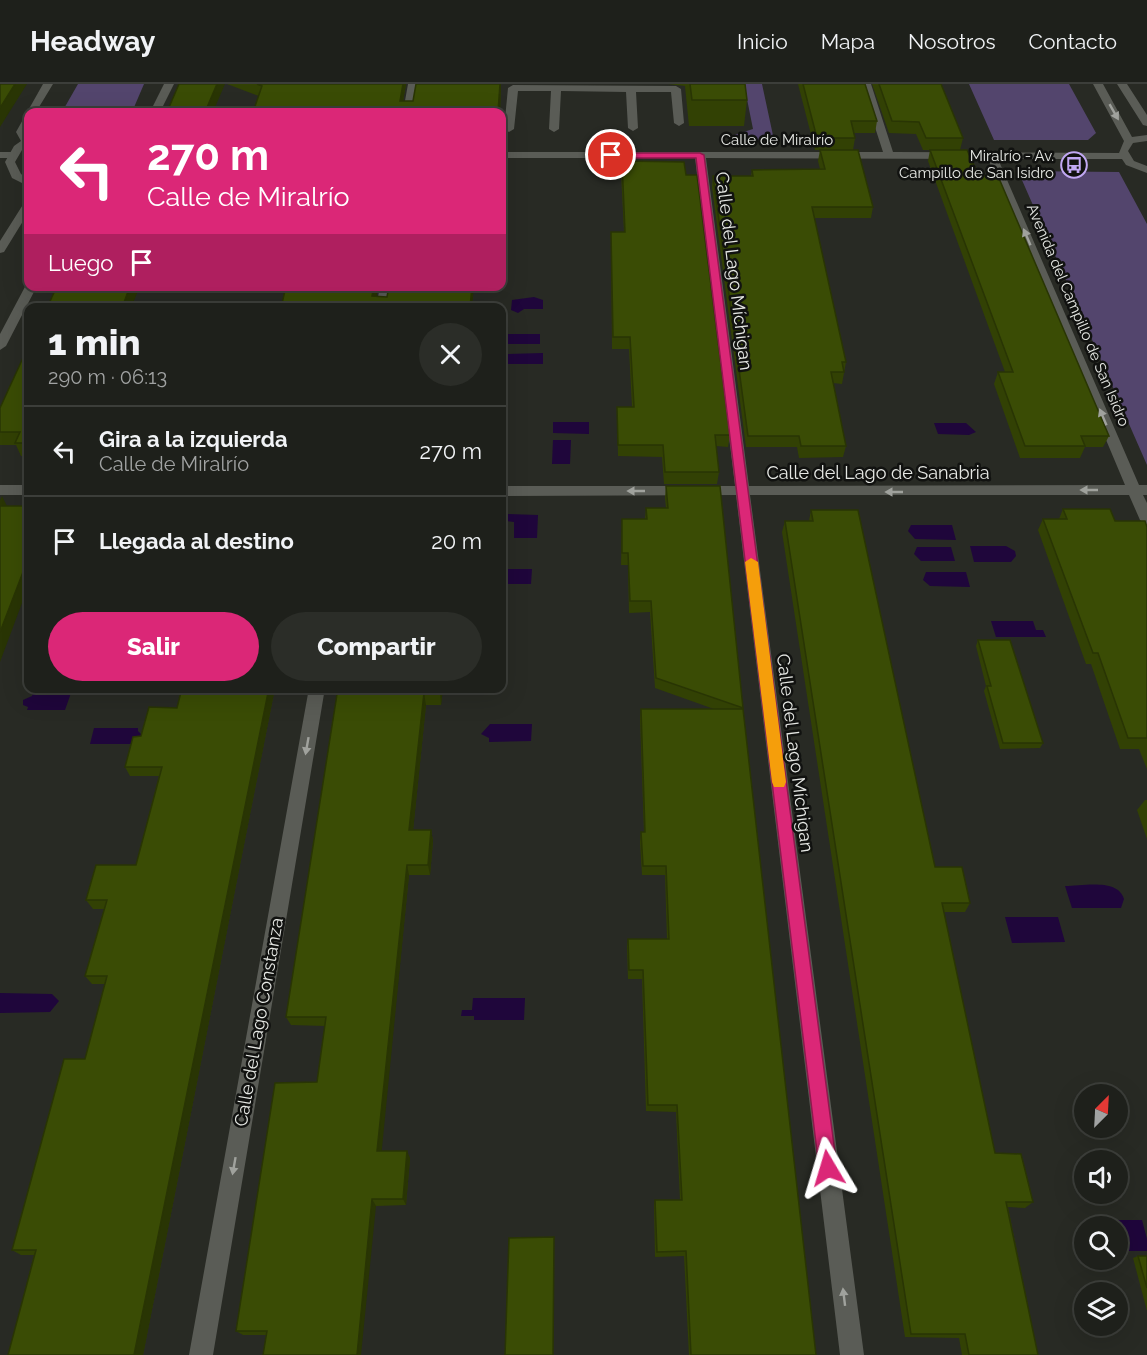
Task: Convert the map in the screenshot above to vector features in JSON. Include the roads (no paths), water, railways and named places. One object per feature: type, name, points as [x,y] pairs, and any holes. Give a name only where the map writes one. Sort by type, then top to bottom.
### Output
[{"type":"street","points":[[34,108],[48,84]]},
{"type":"street","points":[[157,108],[169,84]]},
{"type":"street","points":[[409,108],[413,84]]},
{"type":"street","points":[[866,84],[889,156]]},
{"type":"street","points":[[1098,84],[1129,141]]},
{"type":"street","points":[[1122,84],[1147,123]]},
{"type":"street","points":[[509,129],[513,88],[533,86],[676,89],[679,123]]},
{"type":"street","points":[[554,129],[556,88]]},
{"type":"street","points":[[631,89],[633,128]]},
{"type":"street","points":[[1147,138],[1129,141],[1123,151],[1130,163],[1143,169],[1147,177]]},
{"type":"street","points":[[24,144],[13,155],[10,162],[11,170],[24,181]]},
{"type":"street","points":[[0,155],[13,155]]},
{"type":"street","name":"Calle de Miralrío","points":[[506,155],[1125,156]]},
{"type":"street","name":"Calle del Lago Míchigan","points":[[700,155],[852,1355]]},
{"type":"street","name":"Avenida del Campillo de San Isidro","points":[[992,156],[1141,490],[1147,520]]},
{"type":"street","points":[[0,250],[24,211]]},
{"type":"street","points":[[0,346],[28,291]]},
{"type":"street","points":[[0,490],[24,490]]},
{"type":"street","name":"Calle del Lago de Sanabria","points":[[506,491],[1141,490]]},
{"type":"street","name":"Calle del Lago Constanza","points":[[201,1355],[316,693]]},
{"type":"place","name":"Miralrío - Av. Campillo de San Isidro","points":[[1074,165]]}]
